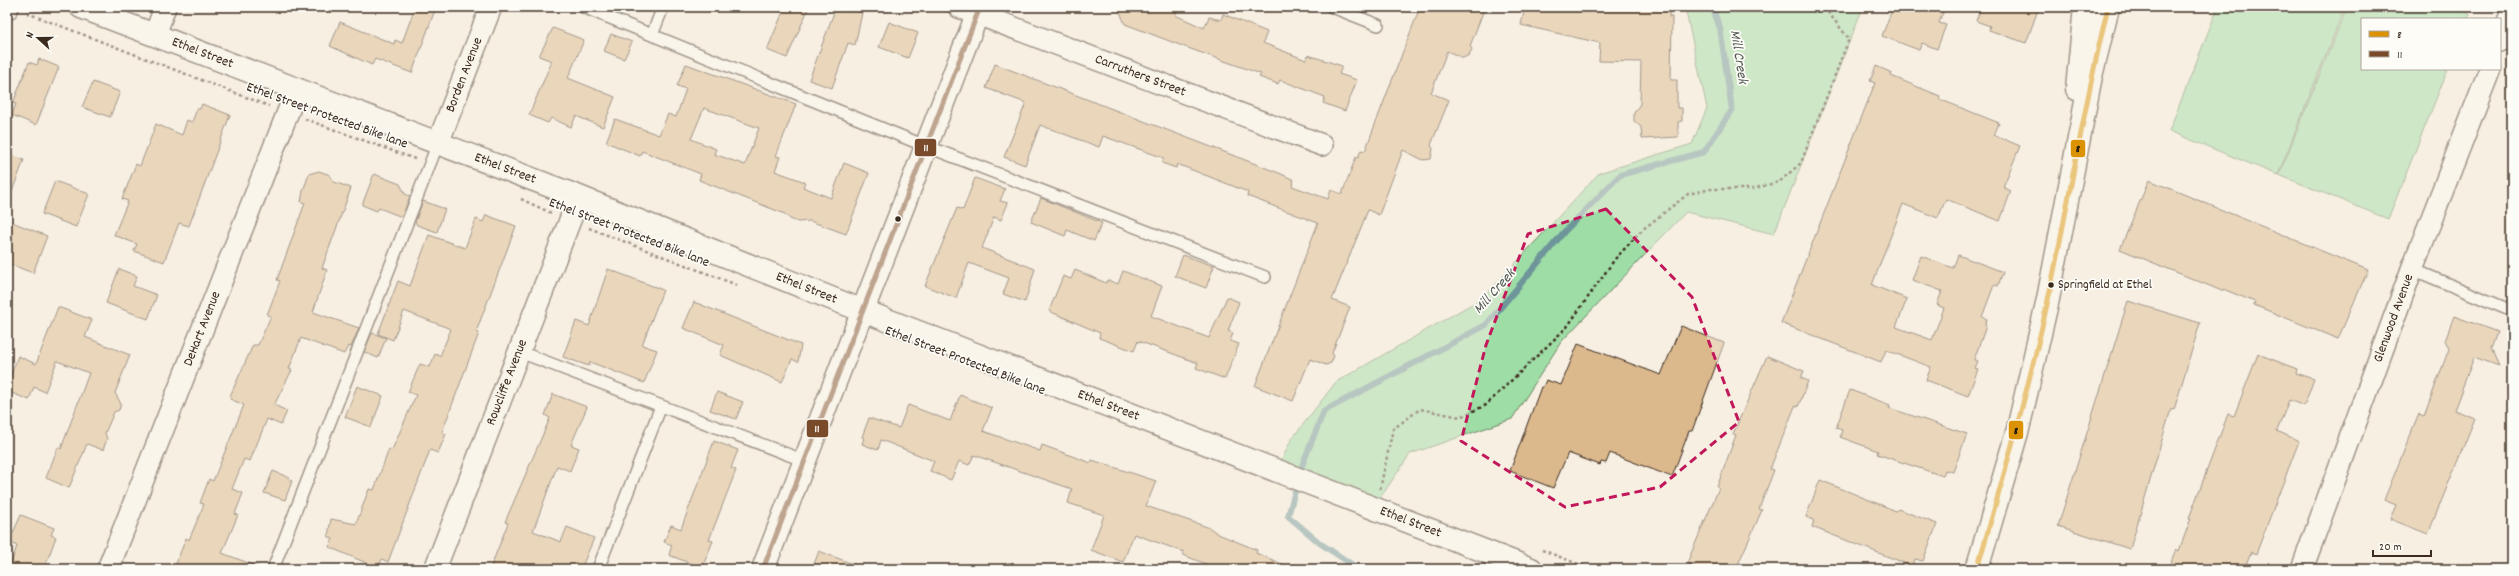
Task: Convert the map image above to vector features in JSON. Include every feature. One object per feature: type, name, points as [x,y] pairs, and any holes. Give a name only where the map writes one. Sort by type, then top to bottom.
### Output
[{"type":"street","name":"Ethel Street","points":[[81,7],[579,197],[1245,459],[1531,569]]},
{"type":"street","points":[[155,34],[165,7]]},
{"type":"street","name":"Borden Avenue","points":[[438,143],[491,7]]},
{"type":"street","points":[[2072,166],[2081,35],[2085,7]]},
{"type":"street","points":[[1977,569],[2020,421],[2048,299],[2072,166],[2091,76],[2108,7]]},
{"type":"street","points":[[763,569],[926,146],[972,9]]},
{"type":"street","name":"Carruthers Street","points":[[972,9],[1322,145]]},
{"type":"street","points":[[2501,39],[2512,11]]},
{"type":"street","name":"Glenwood Avenue","points":[[2302,569],[2412,269],[2490,70]]},
{"type":"street","name":"DeHart Avenue","points":[[108,569],[297,89]]},
{"type":"street","name":"Rowcliffe Avenue","points":[[435,569],[579,197]]},
{"type":"lane","points":[[583,7],[926,146],[1265,277]]},
{"type":"lane","points":[[652,35],[662,7]]},
{"type":"lane","points":[[1332,7],[1378,25]]},
{"type":"lane","points":[[273,569],[432,165],[438,143]]},
{"type":"lane","points":[[2412,269],[2512,311]]},
{"type":"lane","points":[[520,352],[805,461]]},
{"type":"lane","points":[[598,569],[661,406]]},
{"type":"path","points":[[1374,509],[1393,429],[1420,409],[1460,417],[1486,405],[1567,327],[1615,259],[1638,235],[1688,194],[1711,189],[1752,189],[1779,182],[1801,163],[1849,39],[1824,7]]},
{"type":"path","name":"Ethel Street Protected Bike lane","points":[[11,9],[288,113],[432,165]]},
{"type":"path","name":"Ethel Street Protected Bike lane","points":[[519,197],[534,206],[570,221],[739,286]]},
{"type":"highlighted area","points":[[1606,209],[1692,297],[1739,422],[1660,487],[1565,507],[1461,441],[1486,345],[1528,234]]},
{"type":"green space","points":[[1685,7],[1863,7],[1774,234],[1686,212],[1561,342],[1512,419],[1410,454],[1378,501],[1279,466],[1291,440],[1336,382],[1484,297],[1599,173],[1692,144],[1707,108]]},
{"type":"green space","points":[[2218,7],[2345,7],[2278,175],[2169,131]]},
{"type":"green space","points":[[2347,7],[2453,7],[2470,14],[2468,18],[2361,18],[2361,70],[2448,70],[2388,219],[2279,175]]},
{"type":"building","points":[[415,7],[436,7],[412,73],[375,59],[372,65],[330,46],[340,22],[394,44],[395,40],[402,43]]},
{"type":"building","points":[[785,7],[809,7],[787,58],[767,50]]},
{"type":"building","points":[[836,7],[844,7],[862,13],[855,45],[848,43],[832,88],[809,80]]},
{"type":"building","points":[[1118,7],[1167,7],[1177,12],[1175,15],[1204,28],[1209,17],[1221,20],[1223,14],[1267,32],[1263,43],[1306,60],[1308,55],[1342,66],[1339,74],[1357,80],[1345,111],[1323,103],[1325,97],[1280,80],[1278,84],[1259,77],[1261,74],[1125,24]]},
{"type":"building","points":[[1420,7],[1485,7],[1470,46],[1472,49],[1469,55],[1463,58],[1447,51],[1431,93],[1449,100],[1431,145],[1433,149],[1431,159],[1423,160],[1403,150],[1379,215],[1368,210],[1332,300],[1350,307],[1332,353],[1334,356],[1331,363],[1326,365],[1310,359],[1293,401],[1255,386],[1318,223],[1247,196],[1248,192],[1177,164],[1176,168],[1162,163],[1164,158],[1103,136],[1099,147],[1040,125],[1025,165],[1004,157],[1026,103],[986,88],[995,64],[1279,173],[1294,180],[1292,186],[1328,199],[1331,190],[1342,194],[1356,157],[1358,158],[1361,150],[1365,151]]},
{"type":"building","points":[[1525,7],[1670,7],[1669,17],[1672,17],[1671,80],[1677,80],[1677,108],[1682,108],[1682,121],[1678,122],[1678,137],[1642,139],[1641,127],[1634,121],[1634,113],[1640,104],[1641,62],[1599,61],[1600,43],[1521,25]]},
{"type":"building","points":[[1893,7],[1945,7],[1939,23],[1946,25],[1937,49],[1922,43],[1919,50],[1882,36]]},
{"type":"building","points":[[1981,7],[2039,7],[2026,43],[1989,30],[1990,26],[1976,21]]},
{"type":"building","points":[[889,22],[918,33],[908,58],[879,47]]},
{"type":"building","points":[[553,28],[584,40],[568,78],[615,97],[603,127],[576,116],[571,127],[551,118],[548,123],[529,115],[552,61],[539,56]]},
{"type":"building","points":[[611,34],[632,42],[624,59],[604,51]]},
{"type":"building","points":[[39,59],[59,67],[36,125],[12,115],[16,104],[13,103],[29,62],[37,65]]},
{"type":"building","points":[[686,64],[796,104],[776,156],[780,157],[775,171],[805,182],[803,187],[831,198],[844,163],[869,173],[846,234],[810,221],[798,222],[790,219],[785,214],[699,180],[701,174],[642,151],[640,156],[606,142],[615,119],[659,135],[668,114],[676,117],[686,89],[677,86]],"holes":[[[704,108],[759,128],[745,165],[714,154],[716,149],[691,139]]]},
{"type":"building","points":[[1876,66],[1892,73],[1891,76],[1940,96],[1939,99],[1999,123],[1994,135],[2020,146],[2003,187],[2011,191],[2000,221],[1946,199],[1938,218],[1903,204],[1872,285],[1907,299],[1896,327],[1932,340],[1944,308],[1937,305],[1942,291],[1912,280],[1921,256],[1953,268],[1958,255],[2003,272],[1998,286],[1994,285],[1982,317],[1987,319],[1986,326],[1974,360],[1978,361],[1975,368],[1978,369],[1968,396],[1926,380],[1931,367],[1886,350],[1881,362],[1781,323],[1875,83],[1870,81]]},
{"type":"building","points":[[93,82],[120,92],[110,117],[82,107]]},
{"type":"building","points":[[202,104],[230,115],[189,226],[179,223],[164,262],[134,251],[137,244],[114,235],[128,201],[122,199],[136,164],[140,166],[156,124],[182,135],[187,120],[192,122],[197,109],[200,109]]},
{"type":"building","points":[[7,154],[24,160],[8,202],[7,202]]},
{"type":"building","points":[[319,171],[330,175],[334,182],[351,188],[322,268],[327,270],[313,312],[359,328],[351,347],[348,346],[344,354],[301,338],[289,369],[292,370],[274,405],[287,411],[281,425],[267,419],[250,461],[244,459],[232,489],[243,493],[235,514],[238,515],[222,553],[259,567],[259,569],[174,569],[186,538],[189,540],[204,504],[200,503],[209,479],[213,481],[244,405],[230,399],[231,394],[253,345],[258,345],[271,316],[267,315],[280,281],[277,280],[305,203],[301,202],[303,191],[309,174]]},
{"type":"building","points":[[374,174],[400,184],[405,194],[410,196],[402,217],[379,208],[377,211],[362,205]]},
{"type":"building","points":[[975,178],[1005,189],[1000,201],[1008,203],[1001,220],[994,217],[982,248],[1035,269],[1025,302],[1003,294],[1009,278],[969,263],[956,298],[925,286],[957,208],[963,210]]},
{"type":"building","points":[[2149,180],[2368,270],[2338,339],[2254,305],[2255,302],[2223,289],[2222,291],[2120,249]]},
{"type":"building","points":[[55,181],[89,194],[76,227],[42,214]]},
{"type":"building","points":[[1041,198],[1102,223],[1094,241],[1067,230],[1065,236],[1031,222]]},
{"type":"building","points":[[423,201],[445,209],[437,232],[417,225],[415,222]]},
{"type":"building","points":[[486,215],[516,226],[476,332],[479,333],[442,432],[446,434],[438,453],[430,450],[388,562],[382,559],[378,568],[329,547],[333,539],[328,536],[331,519],[356,524],[369,489],[374,490],[389,449],[392,450],[416,395],[408,392],[420,364],[430,367],[435,354],[440,356],[451,329],[404,311],[393,340],[378,334],[398,281],[410,286],[429,235],[465,248],[476,219],[483,222]]},
{"type":"building","points":[[7,220],[47,236],[33,273],[7,263]]},
{"type":"building","points":[[1183,255],[1214,266],[1206,288],[1175,276]]},
{"type":"building","points":[[119,269],[137,276],[133,286],[157,295],[148,319],[106,303]]},
{"type":"building","points":[[608,269],[663,290],[642,345],[657,350],[644,383],[590,362],[589,366],[563,357],[576,321],[589,326]]},
{"type":"building","points":[[1075,270],[1106,283],[1107,280],[1118,284],[1123,271],[1162,286],[1151,316],[1209,338],[1227,297],[1239,302],[1228,331],[1233,333],[1230,341],[1239,344],[1225,379],[1196,368],[1198,363],[1138,341],[1134,351],[1099,338],[1100,333],[1049,311],[1063,276],[1071,279]]},
{"type":"building","points":[[2128,301],[2200,323],[2174,410],[2171,409],[2130,549],[2058,526]]},
{"type":"building","points":[[694,302],[801,345],[798,362],[792,359],[782,382],[720,355],[724,345],[683,328]]},
{"type":"building","points":[[58,307],[92,320],[85,337],[130,355],[115,393],[121,404],[119,410],[114,412],[105,433],[107,439],[103,450],[87,444],[69,488],[46,478],[58,447],[61,449],[89,373],[57,361],[45,392],[34,387],[29,400],[7,391],[7,385],[18,356],[36,364]]},
{"type":"building","points":[[2454,316],[2497,332],[2491,349],[2499,366],[2474,357],[2454,410],[2475,418],[2428,534],[2390,519],[2396,505],[2384,500],[2419,414],[2424,416],[2449,349],[2445,340]]},
{"type":"building","points":[[1681,326],[1724,343],[1692,431],[1689,431],[1672,477],[1610,453],[1606,463],[1601,462],[1600,465],[1568,453],[1553,488],[1510,471],[1541,387],[1543,387],[1546,380],[1561,385],[1578,344],[1661,375]]},
{"type":"building","points":[[372,333],[386,338],[378,358],[364,352]]},
{"type":"building","points":[[2258,354],[2297,369],[2296,373],[2314,379],[2304,406],[2289,400],[2277,431],[2299,441],[2256,554],[2251,552],[2244,569],[2168,569],[2176,549],[2179,551],[2191,518],[2189,518],[2228,414],[2234,416]]},
{"type":"building","points":[[1767,356],[1804,371],[1801,378],[1808,381],[1798,407],[1795,406],[1770,469],[1774,470],[1759,509],[1762,510],[1736,569],[1702,569],[1687,563],[1719,488],[1717,487],[1736,435],[1733,434]]},
{"type":"building","points":[[357,386],[383,396],[371,427],[345,417]]},
{"type":"building","points":[[1850,390],[1890,405],[1889,408],[1967,434],[1953,472],[1945,470],[1943,476],[1877,454],[1878,451],[1840,437],[1842,430],[1836,428]]},
{"type":"building","points":[[717,392],[743,402],[736,419],[710,410]]},
{"type":"building","points":[[553,394],[587,407],[571,445],[579,448],[570,471],[557,466],[533,531],[561,542],[567,527],[594,538],[581,569],[490,569],[508,523],[505,522],[550,418],[545,415]]},
{"type":"building","points":[[960,395],[992,408],[983,431],[1040,451],[1042,445],[1091,463],[1092,460],[1156,481],[1146,506],[1210,528],[1218,534],[1257,550],[1256,553],[1294,569],[1219,569],[1183,555],[1184,552],[1134,534],[1123,562],[1091,550],[1104,515],[1068,503],[1072,489],[974,455],[969,465],[959,461],[951,480],[930,471],[934,461],[881,440],[878,450],[862,444],[864,438],[862,437],[869,418],[899,428],[908,405],[950,421]]},
{"type":"building","points":[[714,441],[738,450],[731,468],[736,470],[709,540],[713,541],[702,568],[669,555],[672,545],[664,542],[671,525],[681,529]]},
{"type":"building","points":[[273,471],[290,478],[289,480],[292,481],[285,500],[264,493]]},
{"type":"building","points":[[1820,480],[1896,511],[1898,509],[1937,524],[1923,561],[1915,559],[1912,566],[1812,527],[1814,520],[1806,517]]},
{"type":"building","points":[[21,515],[54,528],[51,535],[56,537],[44,569],[9,569],[17,546],[9,542]]},
{"type":"building","points":[[819,551],[863,568],[863,569],[812,569]]},
{"type":"waterway","name":"Mill Creek","points":[[1359,569],[1321,544],[1288,516],[1303,463],[1324,411],[1486,325],[1564,232],[1620,175],[1704,152],[1732,110],[1720,28],[1712,7]]},
{"type":"transit line","name":"11","points":[[763,569],[980,7]]},
{"type":"transit line","name":"8","points":[[1977,569],[2015,435],[2048,300],[2091,80],[2108,7]]},
{"type":"place","name":"Springfield at Ethel","points":[[2051,285]]}]
